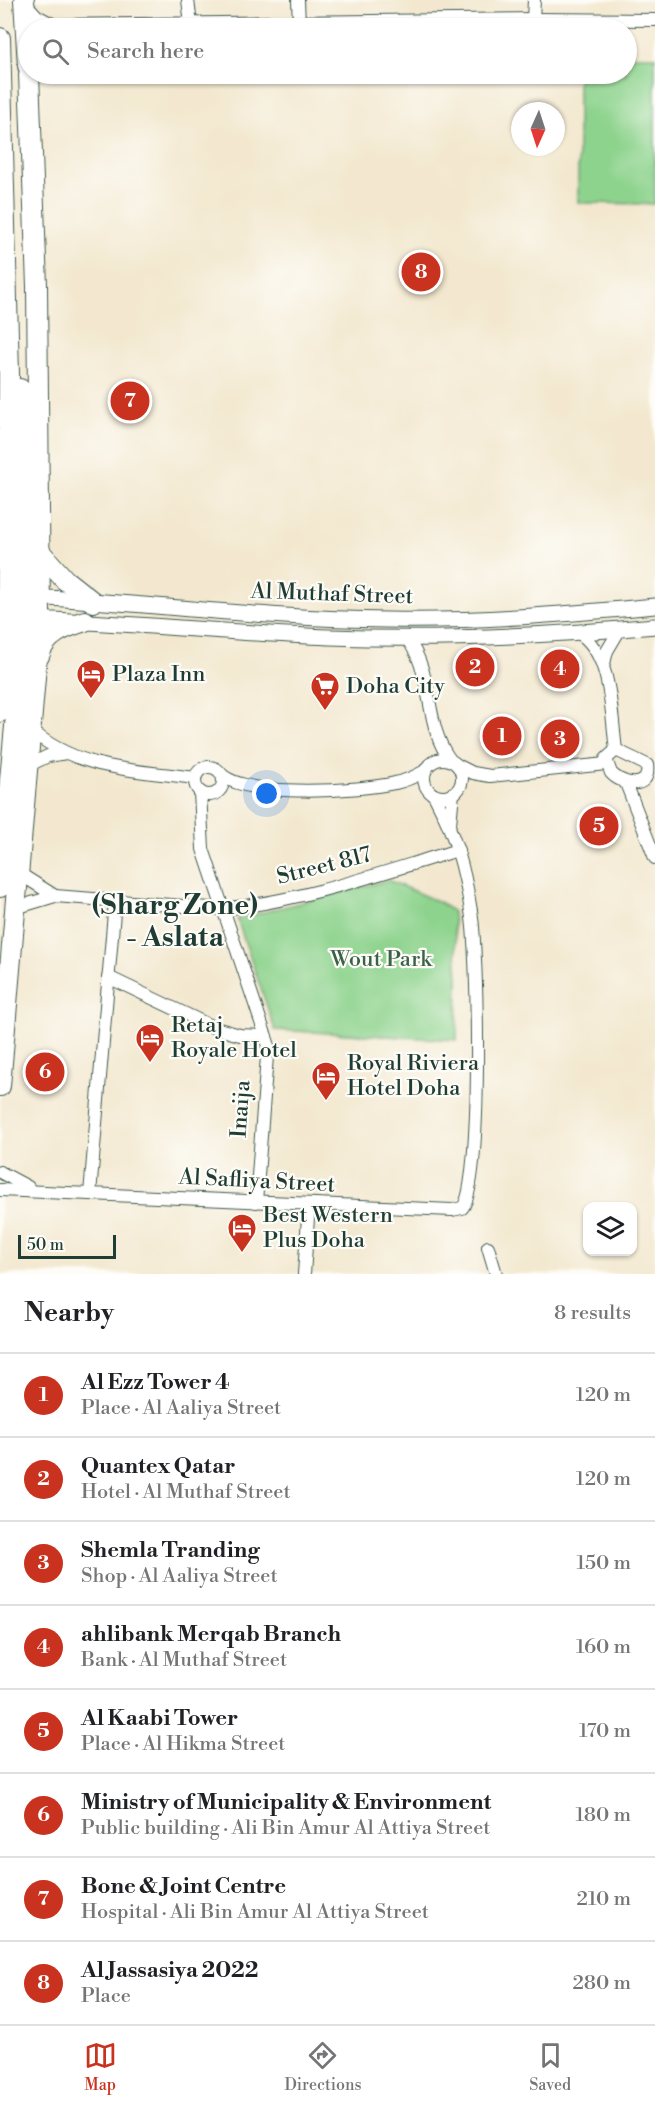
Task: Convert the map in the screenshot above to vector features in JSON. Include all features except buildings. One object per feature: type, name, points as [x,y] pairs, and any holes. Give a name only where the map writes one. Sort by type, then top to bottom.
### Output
[{"type":"main road","points":[[24,1],[26,18]]},
{"type":"main road","points":[[0,38],[2,230],[8,334],[4,374],[4,559],[18,596],[33,613],[18,618],[3,652],[0,712]]},
{"type":"main road","points":[[18,596],[41,553],[37,298],[29,84]]},
{"type":"main road","points":[[0,887],[18,618],[21,403],[16,360],[8,334]]},
{"type":"main road","points":[[41,553],[64,580],[93,602]]},
{"type":"main road","points":[[18,618],[36,667]]},
{"type":"main road","points":[[0,1086],[25,767],[36,667],[41,650],[48,639],[60,630],[85,621]]},
{"type":"main road","points":[[0,981],[7,1004]]},
{"type":"street","points":[[188,0],[190,18]]},
{"type":"street","points":[[298,0],[299,18]]},
{"type":"street","points":[[533,18],[534,0]]},
{"type":"street","points":[[24,1],[39,18]]},
{"type":"street","points":[[637,20],[655,20]]},
{"type":"street","name":"Al Muthaf Street","points":[[18,596],[386,620],[544,615],[655,606]]},
{"type":"street","name":"Al Muthaf Street","points":[[18,618],[265,634],[407,639],[579,633],[655,626]]},
{"type":"street","points":[[604,668],[607,651],[620,629]]},
{"type":"street","points":[[579,633],[596,647],[604,668],[616,750]]},
{"type":"street","points":[[407,639],[421,664],[436,736],[462,779],[454,793],[450,824]]},
{"type":"street","points":[[421,664],[432,639]]},
{"type":"street","points":[[29,728],[42,741],[104,767],[195,778]]},
{"type":"street","points":[[436,736],[426,769],[425,784],[450,824],[458,850]]},
{"type":"street","points":[[616,750],[651,764],[644,780],[634,784],[614,777],[606,764],[608,754],[616,750]]},
{"type":"street","points":[[25,767],[48,756],[67,753]]},
{"type":"street","points":[[396,783],[426,769],[438,759],[454,763],[473,773],[490,776],[606,764]]},
{"type":"street","points":[[195,778],[200,770],[210,767],[240,785]]},
{"type":"street","points":[[201,814],[216,792],[222,775]]},
{"type":"street","points":[[195,778],[200,792],[216,792],[240,785],[318,790],[396,783],[447,796],[490,776]]},
{"type":"street","points":[[626,783],[655,858]]},
{"type":"street","name":"Inaija","points":[[200,792],[203,849],[266,1036],[256,1202]]},
{"type":"street","name":"Street 817","points":[[15,908],[55,896],[222,909],[249,907],[369,877],[458,850]]},
{"type":"street","name":"Al Safliya Street","points":[[0,1190],[452,1210],[462,1208],[469,1196],[474,1140],[477,970],[472,913],[458,850]]},
{"type":"street","name":"Street 817","points":[[17,872],[55,896]]},
{"type":"street","points":[[90,1194],[115,901]]},
{"type":"street","points":[[108,977],[215,1028],[240,1035],[266,1036]]},
{"type":"street","name":"Al Safliya Street","points":[[0,1172],[34,1190]]},
{"type":"street","points":[[304,1274],[309,1204]]},
{"type":"street","points":[[489,1247],[496,1274]]},
{"type":"green space","points":[[637,56],[655,56],[655,204],[578,203],[578,84],[637,84]]},
{"type":"green space","name":"Wout Park","points":[[388,880],[441,903],[453,912],[458,978],[457,1040],[275,1030],[237,919]]},
{"type":"place","name":"Al Jassasiya 2022","points":[[421,272]]},
{"type":"place","name":"Bone & Joint Centre","points":[[130,401]]},
{"type":"place","name":"Quantex Qatar","points":[[475,667]]},
{"type":"place","name":"ahlibank Merqab Branch","points":[[560,669]]},
{"type":"place","name":"Plaza Inn","points":[[91,700]]},
{"type":"place","name":"Doha City","points":[[325,712]]},
{"type":"place","name":"Al Ezz Tower 4","points":[[502,736]]},
{"type":"place","name":"Shemla Tranding","points":[[560,739]]},
{"type":"place","name":"Al Kaabi Tower","points":[[599,826]]},
{"type":"place","name":"Retaj Royale Hotel","points":[[150,1064]]},
{"type":"place","name":"Ministry of Municipality & Environment","points":[[45,1072]]},
{"type":"place","name":"Royal Riviera Hotel Doha","points":[[326,1102]]},
{"type":"place","name":"Best Western Plus Doha","points":[[242,1254]]},
{"type":"district","name":"(Sharg Zone) - Aslata","points":[[175,921]]}]
